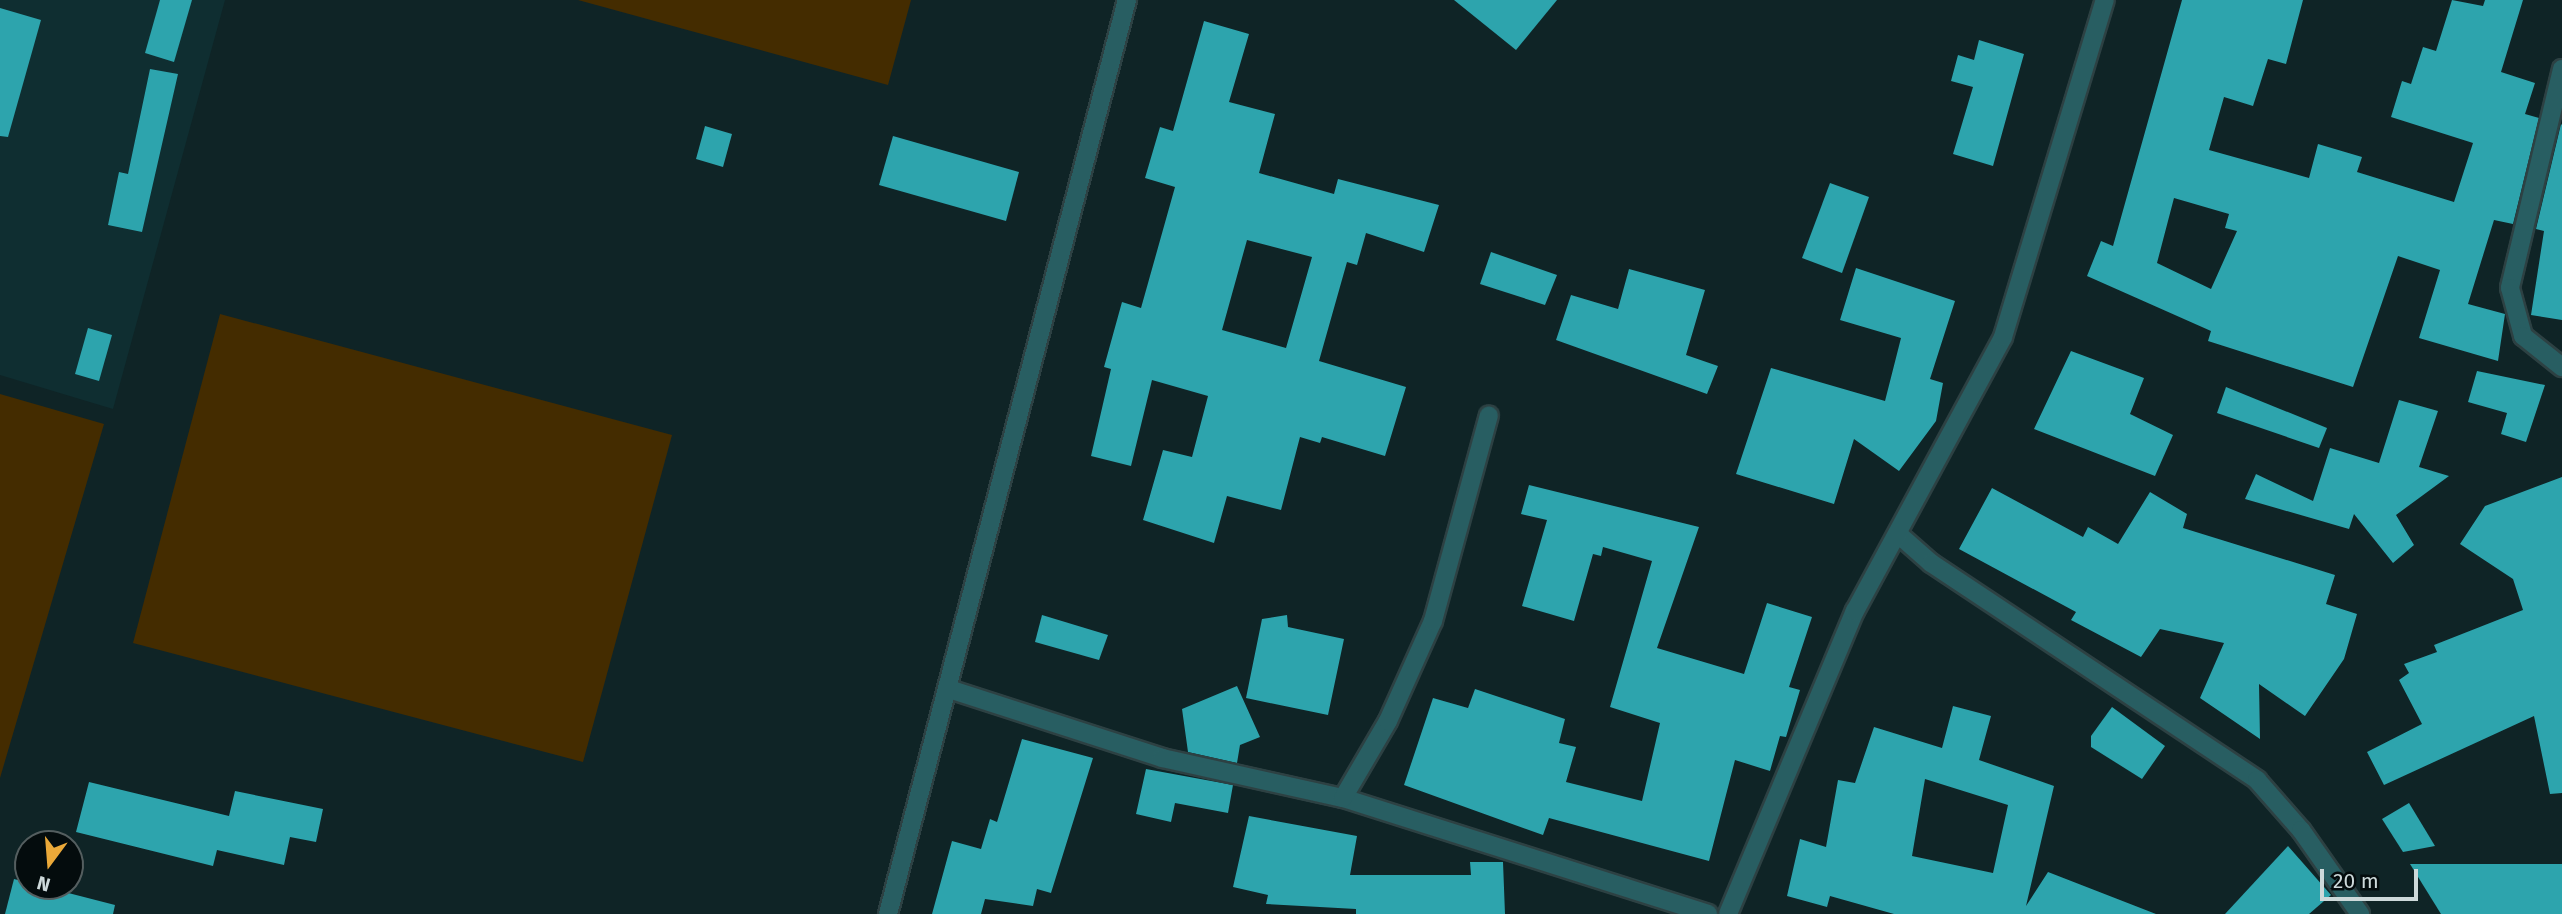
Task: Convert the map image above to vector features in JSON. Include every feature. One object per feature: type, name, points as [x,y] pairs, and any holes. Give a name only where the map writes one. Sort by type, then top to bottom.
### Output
[{"type":"street","points":[[888,914],[1127,0]]},
{"type":"street","points":[[1728,914],[1855,611],[2003,337],[2105,0]]},
{"type":"street","points":[[2562,69],[2510,288],[2523,336],[2562,367]]},
{"type":"street","points":[[1343,798],[1388,721],[1433,621],[1489,415]]},
{"type":"street","points":[[1898,534],[1931,563],[2257,780],[2301,830],[2360,914]]},
{"type":"street","points":[[948,689],[1162,758],[1343,798],[1708,914]]},
{"type":"shaded area","points":[[0,0],[225,0],[113,409],[0,375]]},
{"type":"shaded area","points":[[578,0],[911,0],[888,85]]},
{"type":"shaded area","points":[[220,314],[672,435],[583,762],[133,643]]},
{"type":"shaded area","points":[[0,394],[104,424],[0,778]]},
{"type":"building","points":[[160,0],[192,0],[174,62],[145,53]]},
{"type":"building","points":[[1454,0],[1557,0],[1516,50]]},
{"type":"building","points":[[2182,0],[2303,0],[2286,64],[2268,59],[2253,106],[2224,97],[2209,150],[2309,178],[2318,144],[2362,157],[2357,172],[2454,202],[2473,143],[2391,117],[2402,81],[2411,84],[2423,47],[2436,51],[2452,0],[2483,6],[2485,0],[2523,0],[2501,72],[2535,83],[2525,114],[2539,118],[2513,224],[2494,220],[2468,304],[2505,314],[2498,361],[2419,338],[2440,270],[2398,256],[2353,387],[2208,341],[2211,331],[2087,276],[2101,241],[2113,246]],"holes":[[[2174,198],[2229,214],[2225,228],[2237,231],[2211,289],[2157,263]]]},
{"type":"building","points":[[0,8],[41,20],[8,137],[0,136]]},
{"type":"building","points":[[1204,21],[1249,34],[1229,102],[1275,114],[1259,173],[1334,194],[1338,179],[1439,205],[1424,252],[1366,233],[1357,265],[1347,262],[1319,361],[1406,387],[1385,456],[1322,437],[1320,443],[1300,437],[1281,510],[1227,496],[1214,543],[1143,520],[1163,450],[1192,457],[1208,396],[1152,380],[1131,466],[1091,456],[1111,369],[1104,367],[1122,302],[1141,308],[1175,187],[1145,178],[1160,127],[1173,131]],"holes":[[[1247,240],[1312,257],[1286,348],[1222,330]]]},
{"type":"building","points":[[1979,40],[2024,54],[1993,166],[1953,154],[1973,87],[1951,81],[1958,55],[1974,60]]},
{"type":"building","points":[[150,69],[178,74],[142,232],[108,225],[119,172],[128,174]]},
{"type":"building","points":[[2561,124],[2562,320],[2531,315],[2544,231],[2536,229]]},
{"type":"building","points":[[705,126],[732,134],[723,167],[696,159]]},
{"type":"building","points":[[893,136],[1019,172],[1006,221],[879,185]]},
{"type":"building","points":[[1830,183],[1869,197],[1842,273],[1802,258]]},
{"type":"building","points":[[1491,252],[1557,275],[1545,305],[1480,284]]},
{"type":"building","points":[[1856,268],[1955,301],[1930,379],[1943,383],[1936,421],[1899,471],[1854,439],[1834,504],[1736,474],[1771,368],[1885,401],[1901,338],[1840,320]]},
{"type":"building","points":[[1629,269],[1705,290],[1686,355],[1718,366],[1707,394],[1556,340],[1571,295],[1618,309]]},
{"type":"building","points":[[88,328],[112,335],[99,381],[75,374]]},
{"type":"building","points":[[2071,351],[2144,378],[2130,414],[2173,435],[2155,476],[2034,429]]},
{"type":"building","points":[[2477,371],[2545,385],[2526,442],[2501,434],[2507,413],[2468,402]]},
{"type":"building","points":[[2226,387],[2327,428],[2319,448],[2217,413]]},
{"type":"building","points":[[2399,400],[2438,411],[2419,467],[2449,476],[2396,515],[2414,545],[2393,563],[2354,514],[2349,529],[2245,499],[2256,474],[2313,501],[2330,448],[2379,463]]},
{"type":"building","points":[[2562,477],[2562,793],[2550,794],[2534,716],[2384,785],[2367,752],[2422,724],[2399,680],[2409,673],[2404,664],[2437,652],[2434,645],[2523,610],[2513,579],[2460,544],[2485,506]]},
{"type":"building","points":[[1529,485],[1699,527],[1657,648],[1744,674],[1767,603],[1812,617],[1789,687],[1800,690],[1786,737],[1780,736],[1770,771],[1735,760],[1709,861],[1549,818],[1543,835],[1404,785],[1433,698],[1468,708],[1475,689],[1565,719],[1559,743],[1576,747],[1566,782],[1642,801],[1660,723],[1610,707],[1652,561],[1603,547],[1601,556],[1593,554],[1574,621],[1522,606],[1547,520],[1521,514]]},
{"type":"building","points":[[1992,488],[2083,537],[2088,527],[2118,544],[2150,492],[2187,514],[2183,528],[2335,575],[2326,604],[2357,614],[2344,659],[2305,716],[2259,684],[2260,739],[2200,698],[2224,643],[2160,629],[2141,657],[2071,620],[2076,612],[1959,549]]},
{"type":"building","points":[[1042,615],[1108,635],[1099,660],[1035,642]]},
{"type":"building","points":[[1287,615],[1288,627],[1344,639],[1328,715],[1246,698],[1262,619]]},
{"type":"building","points":[[1237,686],[1260,737],[1240,745],[1237,763],[1188,752],[1182,709]]},
{"type":"building","points":[[1953,706],[1991,716],[1979,760],[2054,786],[2026,906],[2048,872],[2156,914],[1894,914],[1830,896],[1827,907],[1787,896],[1800,839],[1826,847],[1838,780],[1855,783],[1874,727],[1942,748]],"holes":[[[1925,779],[2008,805],[1993,873],[1912,856]]]},
{"type":"building","points":[[2112,707],[2165,746],[2142,779],[2091,747],[2091,736]]},
{"type":"building","points":[[1022,739],[1093,758],[1051,893],[1037,889],[1033,906],[985,899],[981,914],[932,914],[952,841],[981,849],[990,819],[997,822]]},
{"type":"building","points":[[1146,769],[1233,785],[1228,813],[1175,803],[1171,822],[1136,814]]},
{"type":"building","points":[[89,782],[229,816],[235,791],[323,809],[316,842],[290,837],[284,865],[217,850],[213,866],[77,830]]},
{"type":"building","points":[[2409,803],[2435,846],[2403,852],[2382,819]]},
{"type":"building","points":[[1249,816],[1357,836],[1350,875],[1471,875],[1470,862],[1503,862],[1505,914],[1356,914],[1356,909],[1266,904],[1268,895],[1233,887]]},
{"type":"building","points":[[2288,846],[2331,895],[2309,914],[2225,914]]},
{"type":"building","points":[[2410,864],[2562,864],[2562,914],[2441,914]]},
{"type":"building","points":[[14,879],[14,900],[84,900],[84,897],[115,905],[113,914],[5,914]]}]
